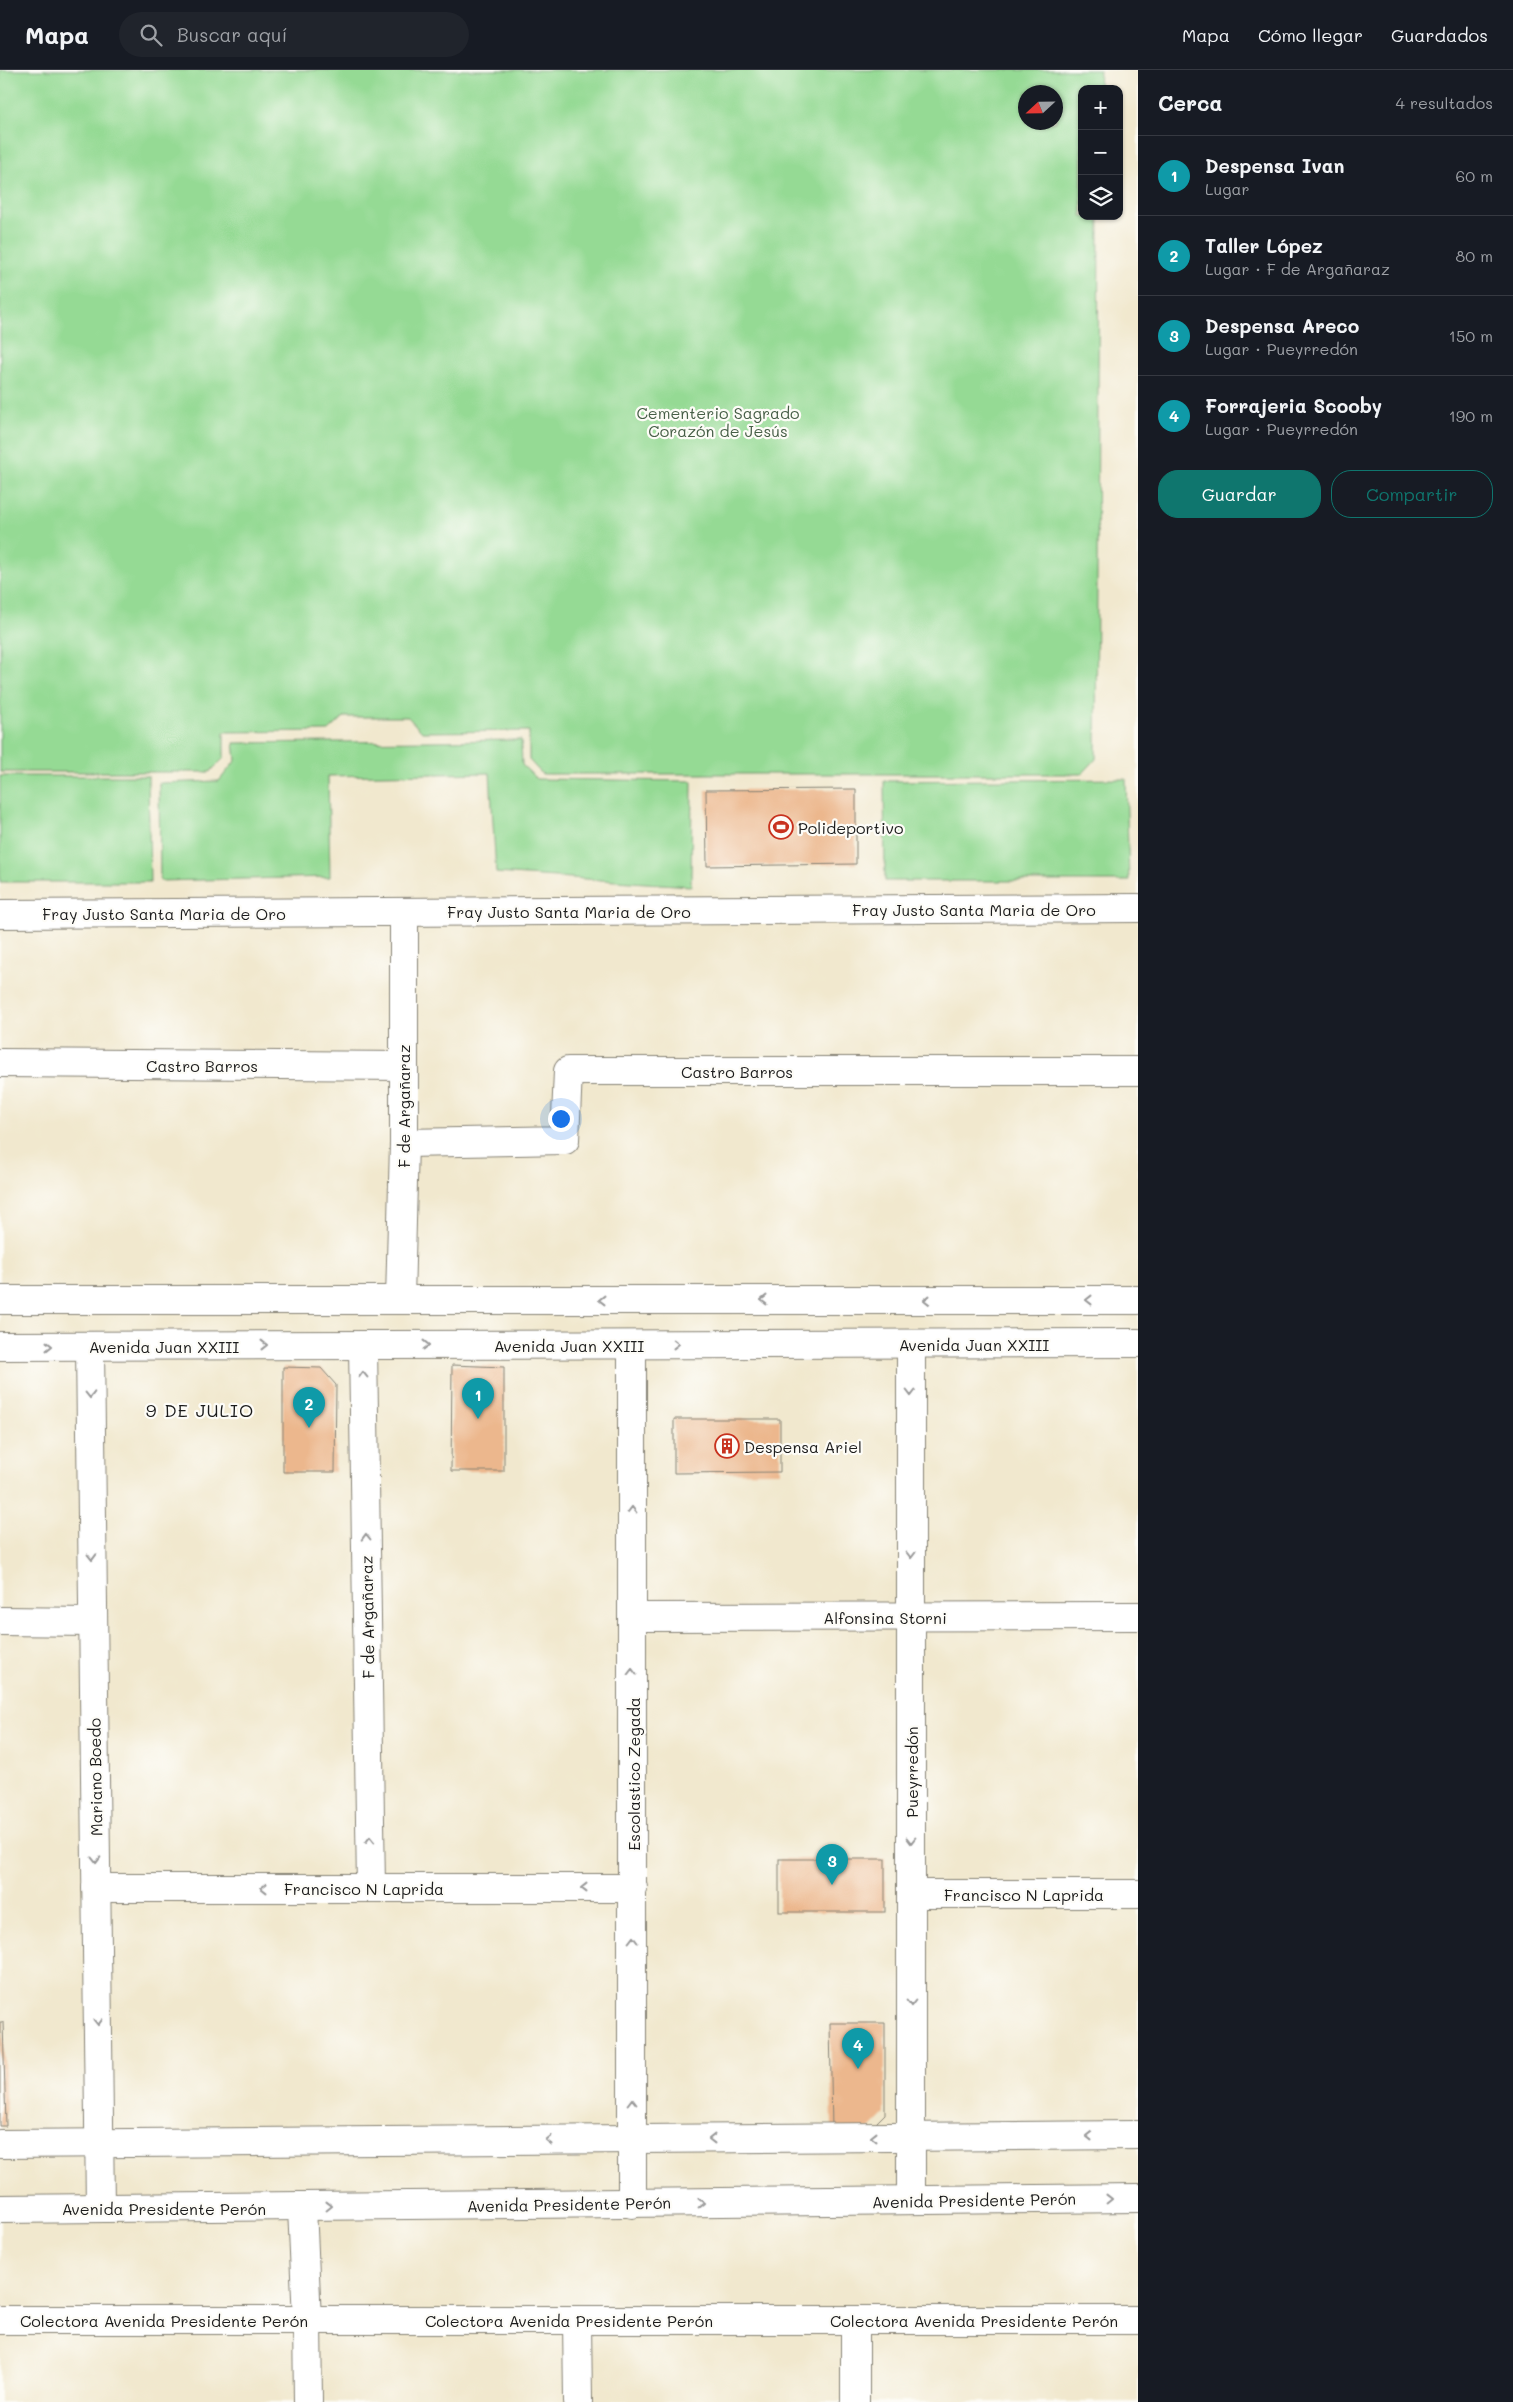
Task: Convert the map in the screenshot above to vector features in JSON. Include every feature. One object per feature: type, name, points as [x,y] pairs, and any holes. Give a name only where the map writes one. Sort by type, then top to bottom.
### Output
[{"type":"street","name":"Fray Justo Santa Maria de Oro","points":[[0,914],[1138,908]]},
{"type":"street","name":"F de Argañaraz","points":[[400,1300],[404,1143],[404,912]]},
{"type":"street","name":"Castro Barros","points":[[0,1063],[404,1066]]},
{"type":"street","name":"Castro Barros","points":[[404,1143],[565,1140],[568,1071],[1138,1071]]},
{"type":"street","points":[[0,1300],[1138,1300]]},
{"type":"street","name":"Avenida Juan XXIII","points":[[0,1346],[1138,1343]]},
{"type":"street","name":"Pueyrredón","points":[[910,1344],[911,2200]]},
{"type":"street","name":"F de Argañaraz","points":[[363,1345],[371,1888]]},
{"type":"street","name":"Escolastico Zegada","points":[[632,1345],[632,2204]]},
{"type":"street","name":"Mariano Boedo","points":[[90,1346],[100,2208]]},
{"type":"street","name":"Alfonsina Storni","points":[[632,1617],[1138,1616]]},
{"type":"street","points":[[0,1621],[93,1622]]},
{"type":"street","name":"Francisco N Laprida","points":[[96,1888],[633,1888]]},
{"type":"street","name":"Francisco N Laprida","points":[[911,1894],[1138,1894]]},
{"type":"street","points":[[0,2144],[1138,2135]]},
{"type":"street","name":"Avenida Presidente Perón","points":[[0,2209],[1138,2198]]},
{"type":"street","points":[[302,2207],[307,2320],[308,2402]]},
{"type":"street","name":"Colectora Avenida Presidente Perón","points":[[0,2320],[1138,2320]]},
{"type":"street","points":[[577,2320],[578,2402]]},
{"type":"street","points":[[855,2320],[855,2402]]},
{"type":"green space","name":"Cementerio Sagrado Corazón de Jesús","points":[[0,70],[1100,70],[1099,85],[1078,85],[1078,220],[1099,220],[1096,759],[1082,774],[542,774],[529,760],[529,731],[422,732],[408,717],[344,717],[329,731],[224,732],[224,758],[210,772],[0,772]]},
{"type":"green space","points":[[521,740],[522,765],[537,779],[692,781],[691,886],[496,873],[490,773],[328,776],[330,877],[160,881],[159,783],[219,781],[236,760],[234,743]]},
{"type":"green space","points":[[0,776],[148,776],[150,882],[0,882]]},
{"type":"green space","points":[[1126,779],[1129,881],[885,881],[884,781]]},
{"type":"building","name":"Polideportivo","points":[[856,789],[856,864],[707,866],[706,790]]},
{"type":"building","points":[[452,1365],[504,1367],[504,1471],[451,1471]]},
{"type":"building","points":[[283,1367],[321,1368],[336,1385],[335,1472],[283,1472]]},
{"type":"building","name":"Despensa Ariel","points":[[674,1419],[780,1419],[780,1472],[674,1473]]},
{"type":"building","points":[[779,1859],[885,1859],[885,1912],[779,1912]]},
{"type":"building","points":[[0,2022],[3,2022],[6,2126],[0,2126]]},
{"type":"building","points":[[830,2023],[885,2023],[885,2114],[870,2129],[832,2129]]},
{"type":"place","name":"Polideportivo","points":[[781,827]]},
{"type":"place","name":"Despensa Ivan","points":[[478,1419]]},
{"type":"place","name":"Taller López","points":[[309,1428]]},
{"type":"place","name":"Despensa Ariel","points":[[727,1446]]},
{"type":"place","name":"Despensa Areco","points":[[832,1885]]},
{"type":"place","name":"Forrajeria Scooby","points":[[858,2069]]},
{"type":"district","name":"9 DE JULIO","points":[[200,1410]]}]
